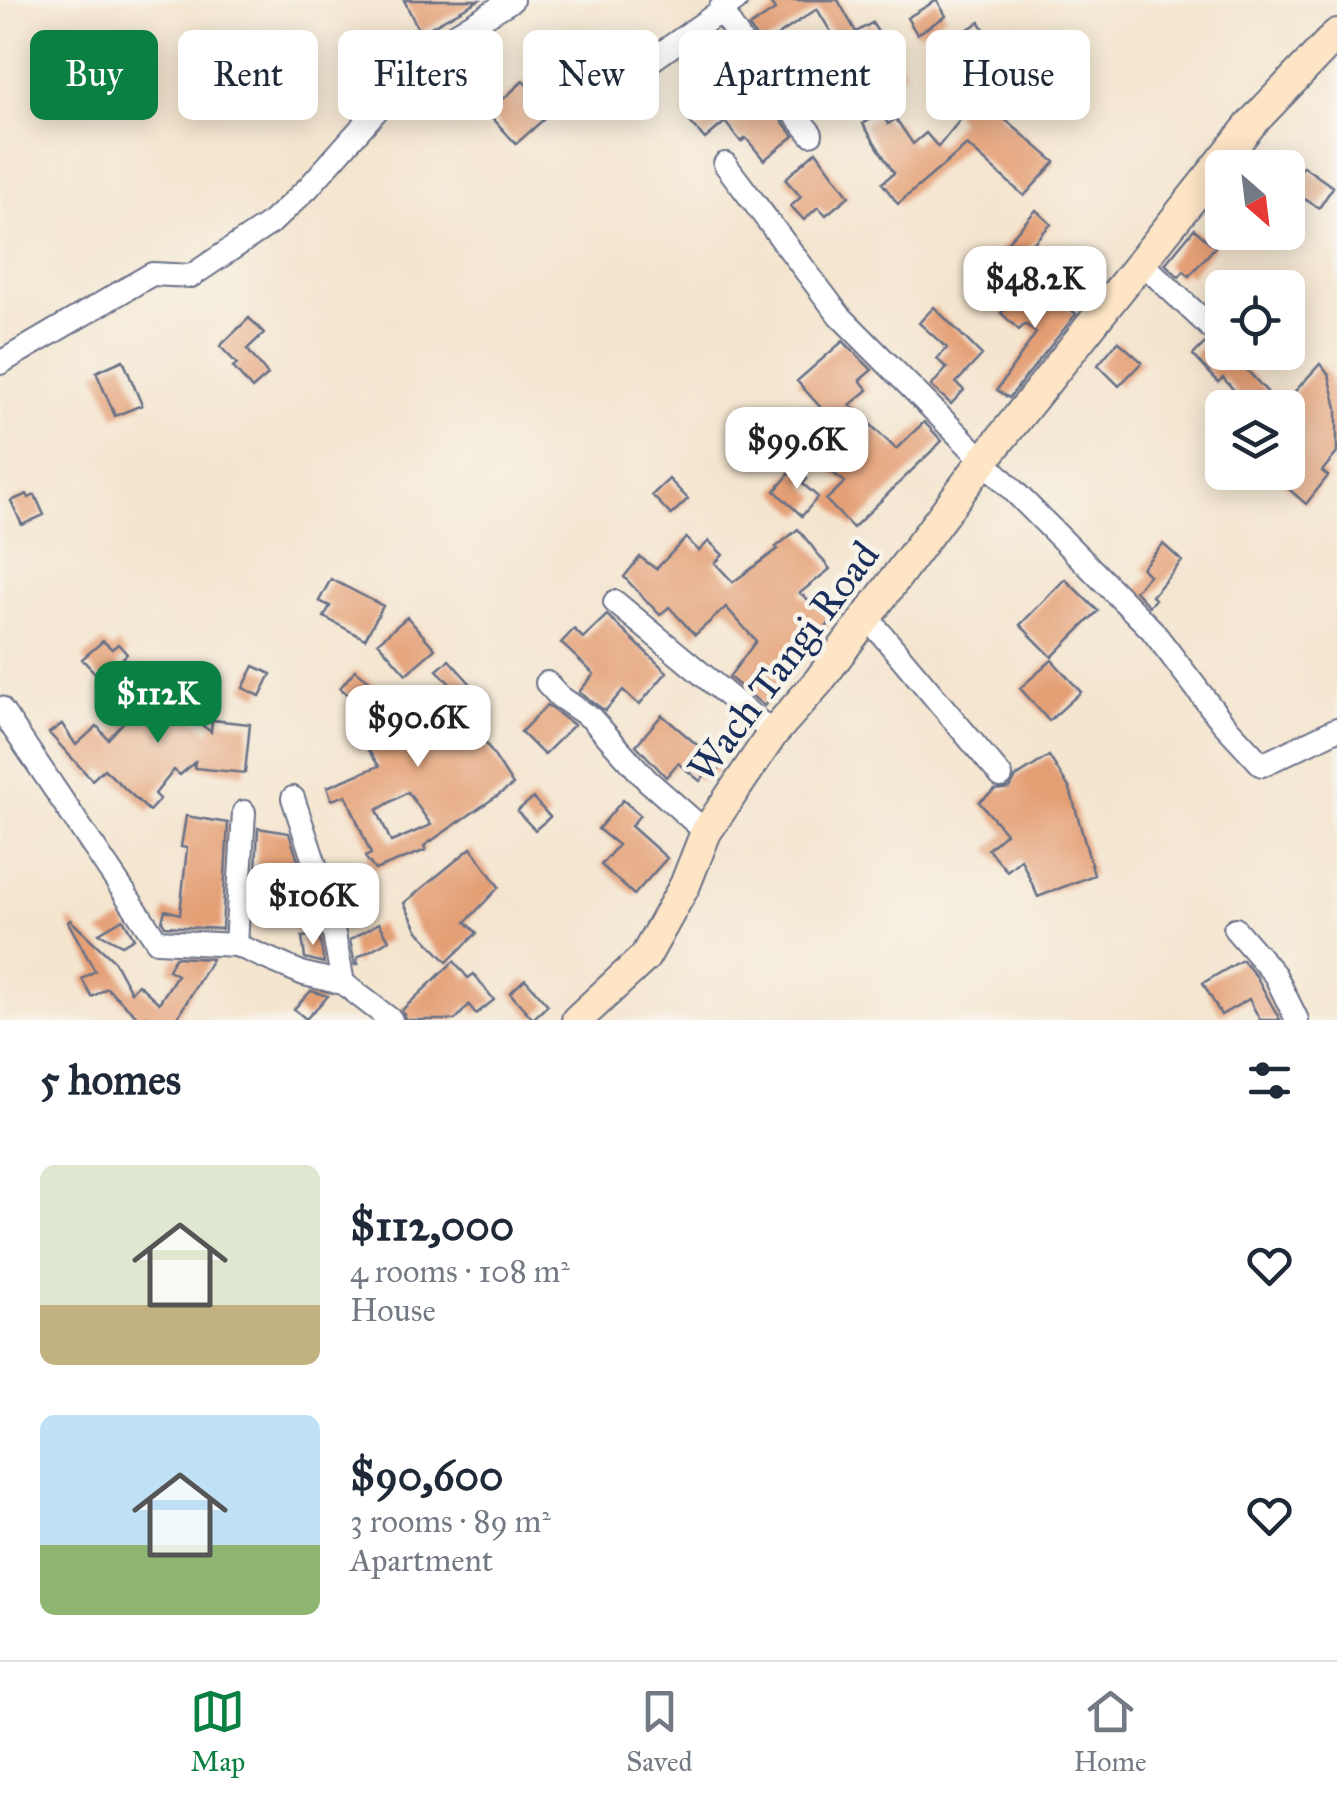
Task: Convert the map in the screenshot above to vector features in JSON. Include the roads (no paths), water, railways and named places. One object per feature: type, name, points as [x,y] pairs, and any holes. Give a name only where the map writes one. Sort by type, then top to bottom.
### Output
[{"type":"main road","name":"Wach Tangi Road","points":[[577,1020],[644,957],[685,885],[706,832],[773,732],[818,682],[982,461],[1251,124],[1337,34]]},
{"type":"street","points":[[0,362],[152,274],[190,276],[272,222],[308,188],[430,50],[512,0]]},
{"type":"street","points":[[659,54],[728,5],[761,72],[811,134]]},
{"type":"street","points":[[725,164],[839,315],[1152,630],[1223,723],[1262,765],[1337,729]]},
{"type":"street","points":[[1141,262],[1205,322]]},
{"type":"street","points":[[615,602],[773,732]]},
{"type":"street","points":[[868,618],[1001,776]]},
{"type":"street","points":[[547,683],[591,718],[647,780],[706,832]]},
{"type":"street","points":[[0,708],[156,941],[236,945],[304,974],[343,983],[391,1020]]},
{"type":"street","points":[[293,798],[329,908],[343,983]]},
{"type":"street","points":[[236,945],[244,812]]},
{"type":"street","points":[[1235,929],[1275,974],[1297,1020]]}]
